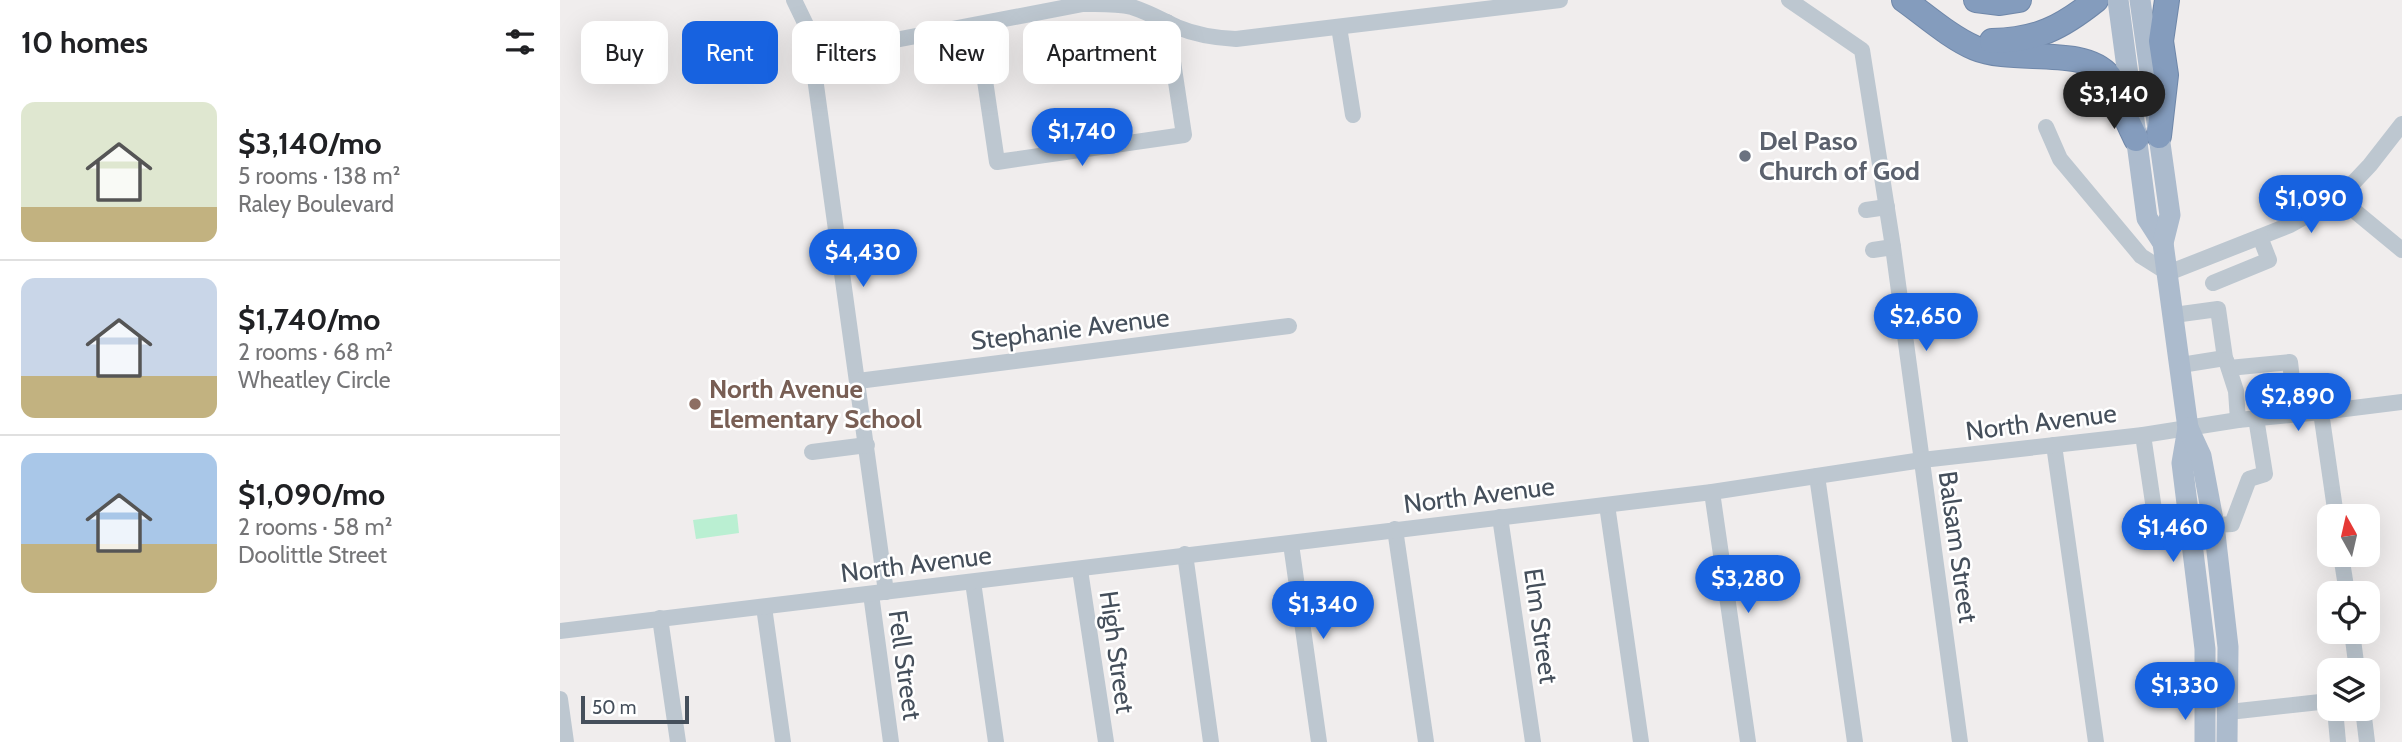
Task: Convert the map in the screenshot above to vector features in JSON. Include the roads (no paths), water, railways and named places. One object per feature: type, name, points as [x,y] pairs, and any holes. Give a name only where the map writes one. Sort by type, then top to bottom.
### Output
[{"type":"highway","points":[[1904,0],[1975,48],[1996,54],[2084,60],[2098,65],[2114,83],[2120,102],[2148,138]]},
{"type":"highway","points":[[1976,0],[2000,3],[2019,0]]},
{"type":"highway","points":[[1950,32],[1989,41],[2029,38],[2051,31],[2096,0]]},
{"type":"highway","points":[[2148,138],[2166,75],[2161,41],[2167,0]]},
{"type":"main road","points":[[2118,0],[2148,138],[2170,215],[2163,243]]},
{"type":"main road","points":[[2140,0],[2148,138],[2147,218],[2163,243],[2188,428],[2182,463],[2205,649],[2205,742]]},
{"type":"main road","points":[[2188,428],[2201,456],[2214,525],[2228,647],[2227,742]]},
{"type":"street","name":"Fell Street","points":[[794,0],[804,21]]},
{"type":"street","points":[[1181,28],[1200,35],[1236,39],[1560,0]]},
{"type":"street","name":"Balsam Street","points":[[1789,0],[1862,50],[1893,247],[1960,742]]},
{"type":"street","points":[[1001,21],[1083,4],[1106,3],[1129,6],[1165,21]]},
{"type":"street","points":[[1339,27],[1353,115]]},
{"type":"street","name":"Fell Street","points":[[816,84],[866,445],[891,742]]},
{"type":"street","points":[[986,84],[997,162],[1184,135],[1176,84]]},
{"type":"street","points":[[2046,127],[2060,159],[2122,234],[2141,256],[2168,273],[2290,225],[2339,198],[2370,165],[2402,124]]},
{"type":"street","points":[[2339,198],[2402,250]]},
{"type":"street","points":[[1866,210],[1887,207]]},
{"type":"street","points":[[2122,234],[2136,232],[2147,218]]},
{"type":"street","points":[[2213,282],[2269,260],[2260,237]]},
{"type":"street","points":[[1873,250],[1893,247]]},
{"type":"street","points":[[2207,258],[2227,363],[2236,391],[2238,420]]},
{"type":"street","points":[[2174,315],[2218,309]]},
{"type":"street","name":"Stephanie Avenue","points":[[858,381],[1289,326]]},
{"type":"street","points":[[2181,365],[2290,362],[2297,414]]},
{"type":"street","name":"North Avenue","points":[[560,631],[1712,492],[1922,460],[2143,435],[2238,420],[2402,401]]},
{"type":"street","points":[[2321,412],[2334,504]]},
{"type":"street","points":[[2214,525],[2232,524],[2249,479],[2265,474],[2256,418]]},
{"type":"street","points":[[2143,435],[2156,523],[2187,520]]},
{"type":"street","points":[[812,452],[866,445]]},
{"type":"street","points":[[2054,445],[2096,742]]},
{"type":"street","points":[[1817,477],[1855,742]]},
{"type":"street","points":[[1712,492],[1748,742]]},
{"type":"street","points":[[1607,505],[1641,742]]},
{"type":"street","name":"Elm Street","points":[[1500,517],[1533,742]]},
{"type":"street","points":[[1395,529],[1426,742]]},
{"type":"street","points":[[1291,544],[1320,742]]},
{"type":"street","points":[[1185,554],[1211,742]]},
{"type":"street","name":"High Street","points":[[1080,569],[1106,742]]},
{"type":"street","points":[[973,582],[996,742]]},
{"type":"street","points":[[764,607],[783,742]]},
{"type":"street","points":[[660,618],[678,742]]},
{"type":"street","points":[[560,699],[566,742]]},
{"type":"street","points":[[2229,712],[2317,702]]},
{"type":"street","points":[[2336,721],[2338,742]]},
{"type":"street","points":[[2364,721],[2367,742]]},
{"type":"place","name":"Del Paso Church of God","points":[[1745,156]]},
{"type":"place","name":"North Avenue Elementary School","points":[[695,404]]}]
